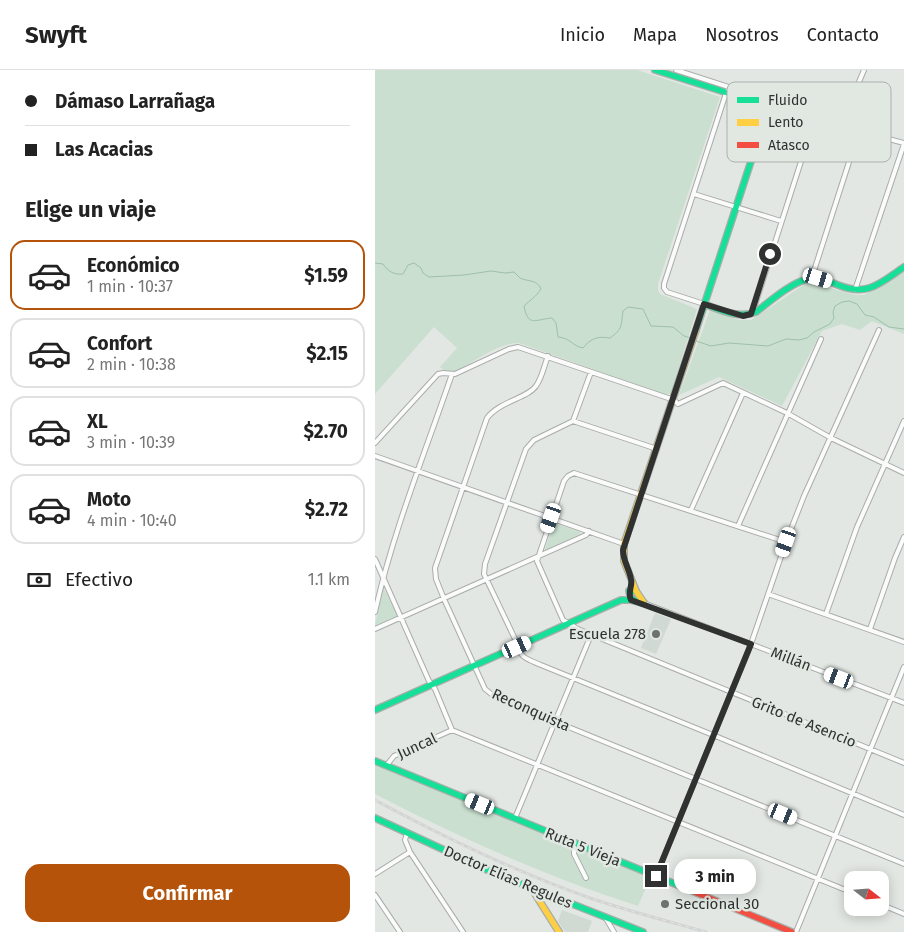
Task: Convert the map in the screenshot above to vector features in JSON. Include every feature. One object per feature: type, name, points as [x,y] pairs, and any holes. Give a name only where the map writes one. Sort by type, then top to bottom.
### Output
[{"type":"street","points":[[655,70],[727,90]]},
{"type":"street","points":[[676,70],[727,90]]},
{"type":"street","points":[[858,82],[863,70]]},
{"type":"street","points":[[727,90],[665,278],[664,288],[667,292],[743,316],[751,314],[800,281],[812,278],[855,290],[863,290],[871,288],[904,267]]},
{"type":"street","points":[[855,290],[904,144],[891,140]]},
{"type":"street","points":[[631,600],[634,592],[632,580],[623,556],[624,544],[751,162]]},
{"type":"street","points":[[751,314],[800,162]]},
{"type":"street","points":[[812,278],[849,162]]},
{"type":"street","points":[[694,194],[781,221]]},
{"type":"street","points":[[656,876],[751,644],[804,496],[879,330]]},
{"type":"street","points":[[738,526],[821,339]]},
{"type":"street","points":[[375,443],[438,374],[452,374],[514,347],[547,356],[681,404],[723,383],[787,413],[831,438],[904,473]]},
{"type":"street","name":"Reconquista","points":[[547,356],[536,386],[531,391],[497,407],[487,418],[435,568],[436,579],[444,599],[485,689],[491,694],[555,721],[904,864]]},
{"type":"street","points":[[591,372],[573,421],[534,440],[527,446],[485,564],[487,580],[516,641],[518,652],[525,657],[573,678],[904,815]]},
{"type":"street","points":[[375,612],[383,577],[452,374]]},
{"type":"street","points":[[691,510],[743,392]]},
{"type":"street","points":[[573,421],[657,449]]},
{"type":"street","points":[[826,614],[854,534],[904,421]]},
{"type":"street","points":[[375,456],[624,544]]},
{"type":"street","points":[[569,624],[563,620],[538,564],[537,557],[564,481],[574,473],[641,493],[786,542]]},
{"type":"street","points":[[375,629],[586,535],[589,531]]},
{"type":"street","points":[[870,629],[904,537]]},
{"type":"street","points":[[375,559],[452,730],[844,890]]},
{"type":"street","points":[[375,582],[381,584]]},
{"type":"street","points":[[375,710],[569,624],[634,592]]},
{"type":"street","points":[[634,592],[644,603]]},
{"type":"street","points":[[769,594],[904,642]]},
{"type":"street","name":"Millán","points":[[621,600],[644,603],[904,703]]},
{"type":"street","name":"Grito de Asencio","points":[[569,624],[591,635],[904,763]]},
{"type":"street","points":[[515,818],[591,635]]},
{"type":"street","points":[[796,932],[904,667]]},
{"type":"street","name":"Juncal","points":[[386,766],[395,756],[452,730]]},
{"type":"street","name":"Ruta 5 Vieja","points":[[375,761],[792,932]]},
{"type":"street","name":"Doctor Elías Regules","points":[[375,818],[443,851],[531,889],[643,932]]},
{"type":"street","points":[[407,833],[405,840],[410,852],[463,932]]},
{"type":"street","points":[[575,843],[575,854],[586,878]]},
{"type":"street","points":[[375,874],[410,852]]},
{"type":"street","points":[[531,889],[559,932]]},
{"type":"street","points":[[375,895],[399,932]]},
{"type":"street","points":[[889,908],[904,914]]},
{"type":"street","points":[[605,918],[614,932]]},
{"type":"shaded area","name":"Escuela 278","points":[[655,613],[671,619],[656,654],[641,648]]},
{"type":"shaded area","points":[[562,910],[592,921],[588,932],[565,932],[558,921]]},
{"type":"green space","points":[[375,70],[637,70],[720,97],[658,284],[660,294],[697,309],[671,393],[666,395],[519,343],[503,346],[487,353],[456,371],[443,370],[440,367],[457,348],[434,327],[375,394]]},
{"type":"green space","points":[[904,271],[904,334],[872,321],[860,330],[842,324],[822,331],[782,406],[719,377],[679,395],[710,310],[739,320],[751,320],[808,282],[856,295],[864,295]]},
{"type":"green space","points":[[554,523],[580,532],[580,534],[546,550]]},
{"type":"green space","points":[[383,587],[397,615],[376,626],[375,625]]},
{"type":"green space","points":[[375,765],[651,876],[638,906],[604,895],[504,856],[375,794]]},
{"type":"waterway","points":[[375,263],[383,264],[387,269],[396,274],[403,274],[408,265],[414,263],[429,277],[491,271],[514,272],[520,278],[537,284],[541,289],[524,306],[530,320],[552,318],[556,323],[558,337],[583,348],[595,338],[610,338],[614,335],[621,326],[623,311],[628,307],[643,309],[651,326],[673,327],[684,336],[691,338]]},
{"type":"waterway","points":[[696,341],[711,346],[729,343],[768,346],[786,339],[799,340],[807,338],[830,324],[834,318],[835,306],[849,301],[857,304],[865,315],[874,317],[889,327],[904,329]]},
{"type":"railway","points":[[375,800],[427,827],[534,877],[604,903],[706,932]]},
{"type":"traffic: fast","points":[[655,70],[727,93]]},
{"type":"traffic: fast","points":[[696,330],[751,162]]},
{"type":"traffic: fast","points":[[704,304],[730,313],[749,314],[756,312],[795,284],[808,279],[819,279],[858,290],[880,283],[904,267]]},
{"type":"traffic: fast","points":[[633,599],[631,600],[629,591],[636,591]]},
{"type":"traffic: fast","points":[[375,710],[621,600],[644,603]]},
{"type":"traffic: fast","points":[[375,761],[680,886]]},
{"type":"traffic: fast","points":[[375,818],[494,873],[643,932]]},
{"type":"traffic: slow","points":[[644,603],[636,591],[624,561],[624,544],[696,330]]},
{"type":"traffic: slow","points":[[532,889],[559,932]]},
{"type":"traffic: jam","points":[[680,886],[792,932]]},
{"type":"place","name":"Escuela 278","points":[[656,634]]},
{"type":"place","name":"Seccional 30","points":[[665,904]]},
{"type":"route","points":[[656,876],[751,644],[644,603],[631,600],[629,591],[632,580],[624,561],[624,544],[704,304],[743,316],[751,314],[770,254]]}]
